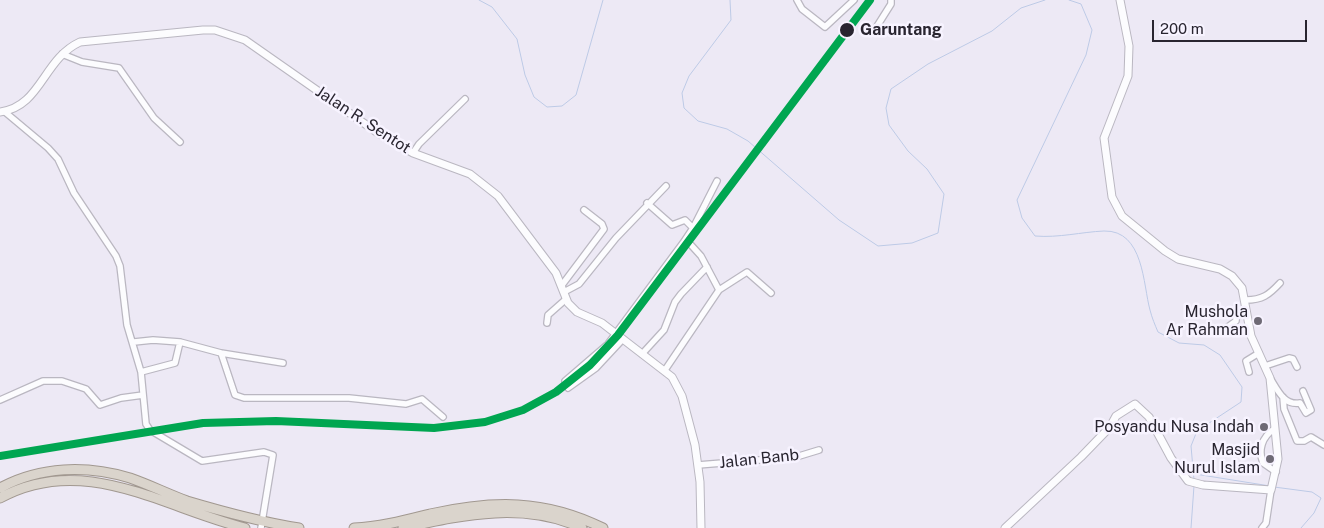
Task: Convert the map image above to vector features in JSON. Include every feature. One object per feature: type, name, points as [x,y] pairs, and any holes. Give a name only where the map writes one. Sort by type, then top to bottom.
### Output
[{"type":"highway","points":[[0,488],[46,471],[68,469],[103,471],[132,479],[185,500],[262,525],[299,528]]},
{"type":"highway","points":[[0,498],[26,487],[56,481],[82,480],[131,490],[245,528]]},
{"type":"highway","points":[[354,528],[459,508],[502,503],[551,508],[570,513],[602,528]]},
{"type":"highway","points":[[403,528],[459,516],[498,511],[549,517],[582,528]]},
{"type":"street","points":[[797,0],[802,9],[825,27],[854,0]]},
{"type":"street","points":[[874,31],[891,4],[891,0]]},
{"type":"street","points":[[1120,0],[1128,46],[1128,76],[1127,84],[1106,129],[1104,144],[1112,197],[1117,209],[1122,216],[1172,255],[1232,276],[1239,281],[1246,300],[1250,336],[1270,378],[1283,397],[1292,404],[1300,403],[1306,413],[1311,410],[1303,391]]},
{"type":"street","name":"Jalan R. Sentot","points":[[2,112],[25,102],[31,96],[48,68],[62,54],[71,46],[88,40],[203,30],[215,30],[233,35],[263,52],[378,133],[413,153],[453,167],[484,183],[507,206],[563,288],[565,300]]},
{"type":"street","points":[[62,54],[82,62],[119,68],[154,118],[180,142]]},
{"type":"street","points":[[413,153],[419,144],[465,98]]},
{"type":"street","points":[[2,112],[48,148],[58,160],[74,194],[109,242],[120,266],[125,315],[141,372],[144,417],[150,430],[202,461],[228,456],[271,453],[273,461],[262,525]]},
{"type":"street","points":[[623,339],[596,368],[570,388],[566,384],[568,378],[608,344],[694,228],[718,180]]},
{"type":"street","points":[[563,288],[579,284],[647,203],[666,186]]},
{"type":"street","points":[[647,203],[672,225],[685,220],[694,228]]},
{"type":"street","points":[[563,288],[604,229],[602,224],[584,210]]},
{"type":"street","points":[[691,245],[707,267],[719,290]]},
{"type":"street","points":[[642,354],[664,330],[672,307],[681,294],[707,267]]},
{"type":"street","points":[[665,370],[719,290],[747,272],[771,293]]},
{"type":"street","points":[[1246,300],[1258,300],[1269,295],[1280,283]]},
{"type":"street","points":[[547,323],[548,315],[565,300],[577,312],[590,316],[616,333],[672,376],[682,396],[698,465],[701,528]]},
{"type":"street","points":[[1225,329],[1236,321],[1236,316],[1247,313]]},
{"type":"street","points":[[134,342],[153,340],[180,342],[221,353],[284,363]]},
{"type":"street","points":[[141,372],[175,364],[180,342]]},
{"type":"street","points":[[221,353],[235,395],[244,398],[349,398],[406,404],[422,399],[443,417]]},
{"type":"street","points":[[1249,372],[1246,361],[1259,353]]},
{"type":"street","points":[[1265,366],[1289,358],[1293,359],[1297,367]]},
{"type":"street","points":[[1262,528],[1266,523],[1278,459],[1270,378]]},
{"type":"street","points":[[0,400],[43,381],[62,381],[76,385],[91,392],[100,405],[121,398],[144,395]]},
{"type":"street","points":[[1283,397],[1284,408],[1297,441],[1304,441],[1312,437],[1324,445]]},
{"type":"street","points":[[1006,526],[1081,457],[1110,427],[1116,416],[1135,404],[1149,417],[1171,458],[1188,481],[1203,485],[1271,490]]},
{"type":"street","points":[[1274,430],[1268,434],[1262,443],[1260,452],[1263,463],[1276,472]]},
{"type":"street","name":"Jalan Banb","points":[[698,465],[796,457],[819,450]]},
{"type":"waterway","points":[[479,0],[492,7],[517,39],[525,75],[534,97],[547,107],[562,106],[576,95],[603,0]]},
{"type":"waterway","points":[[730,0],[731,20],[689,76],[682,93],[684,108],[698,121],[727,129],[748,141],[839,220],[878,246],[912,243],[938,233],[944,194],[927,169],[908,151],[889,125],[886,108],[891,89],[928,64],[992,31],[1021,8],[1045,0]]},
{"type":"waterway","points":[[1069,0],[1081,4],[1092,30],[1086,55],[1017,200],[1022,218],[1035,236],[1104,231],[1117,233],[1127,239],[1139,261],[1150,310],[1158,332],[1179,343],[1204,345],[1220,355],[1242,387],[1241,402],[1197,431],[1191,446],[1194,480]]},
{"type":"waterway","points":[[1195,474],[1270,486]]},
{"type":"waterway","points":[[1191,528],[1194,486]]},
{"type":"waterway","points":[[1274,487],[1312,492],[1321,498],[1314,513],[1301,528]]},
{"type":"transit line","points":[[0,456],[203,423],[276,421],[434,428],[485,422],[523,410],[556,392],[590,365],[618,335],[870,0]]},
{"type":"place","name":"Garuntang","points":[[847,30]]},
{"type":"place","name":"Mushola Ar Rahman","points":[[1258,321]]},
{"type":"place","name":"Posyandu Nusa Indah","points":[[1264,427]]},
{"type":"place","name":"Masjid Nurul Islam","points":[[1270,459]]}]
